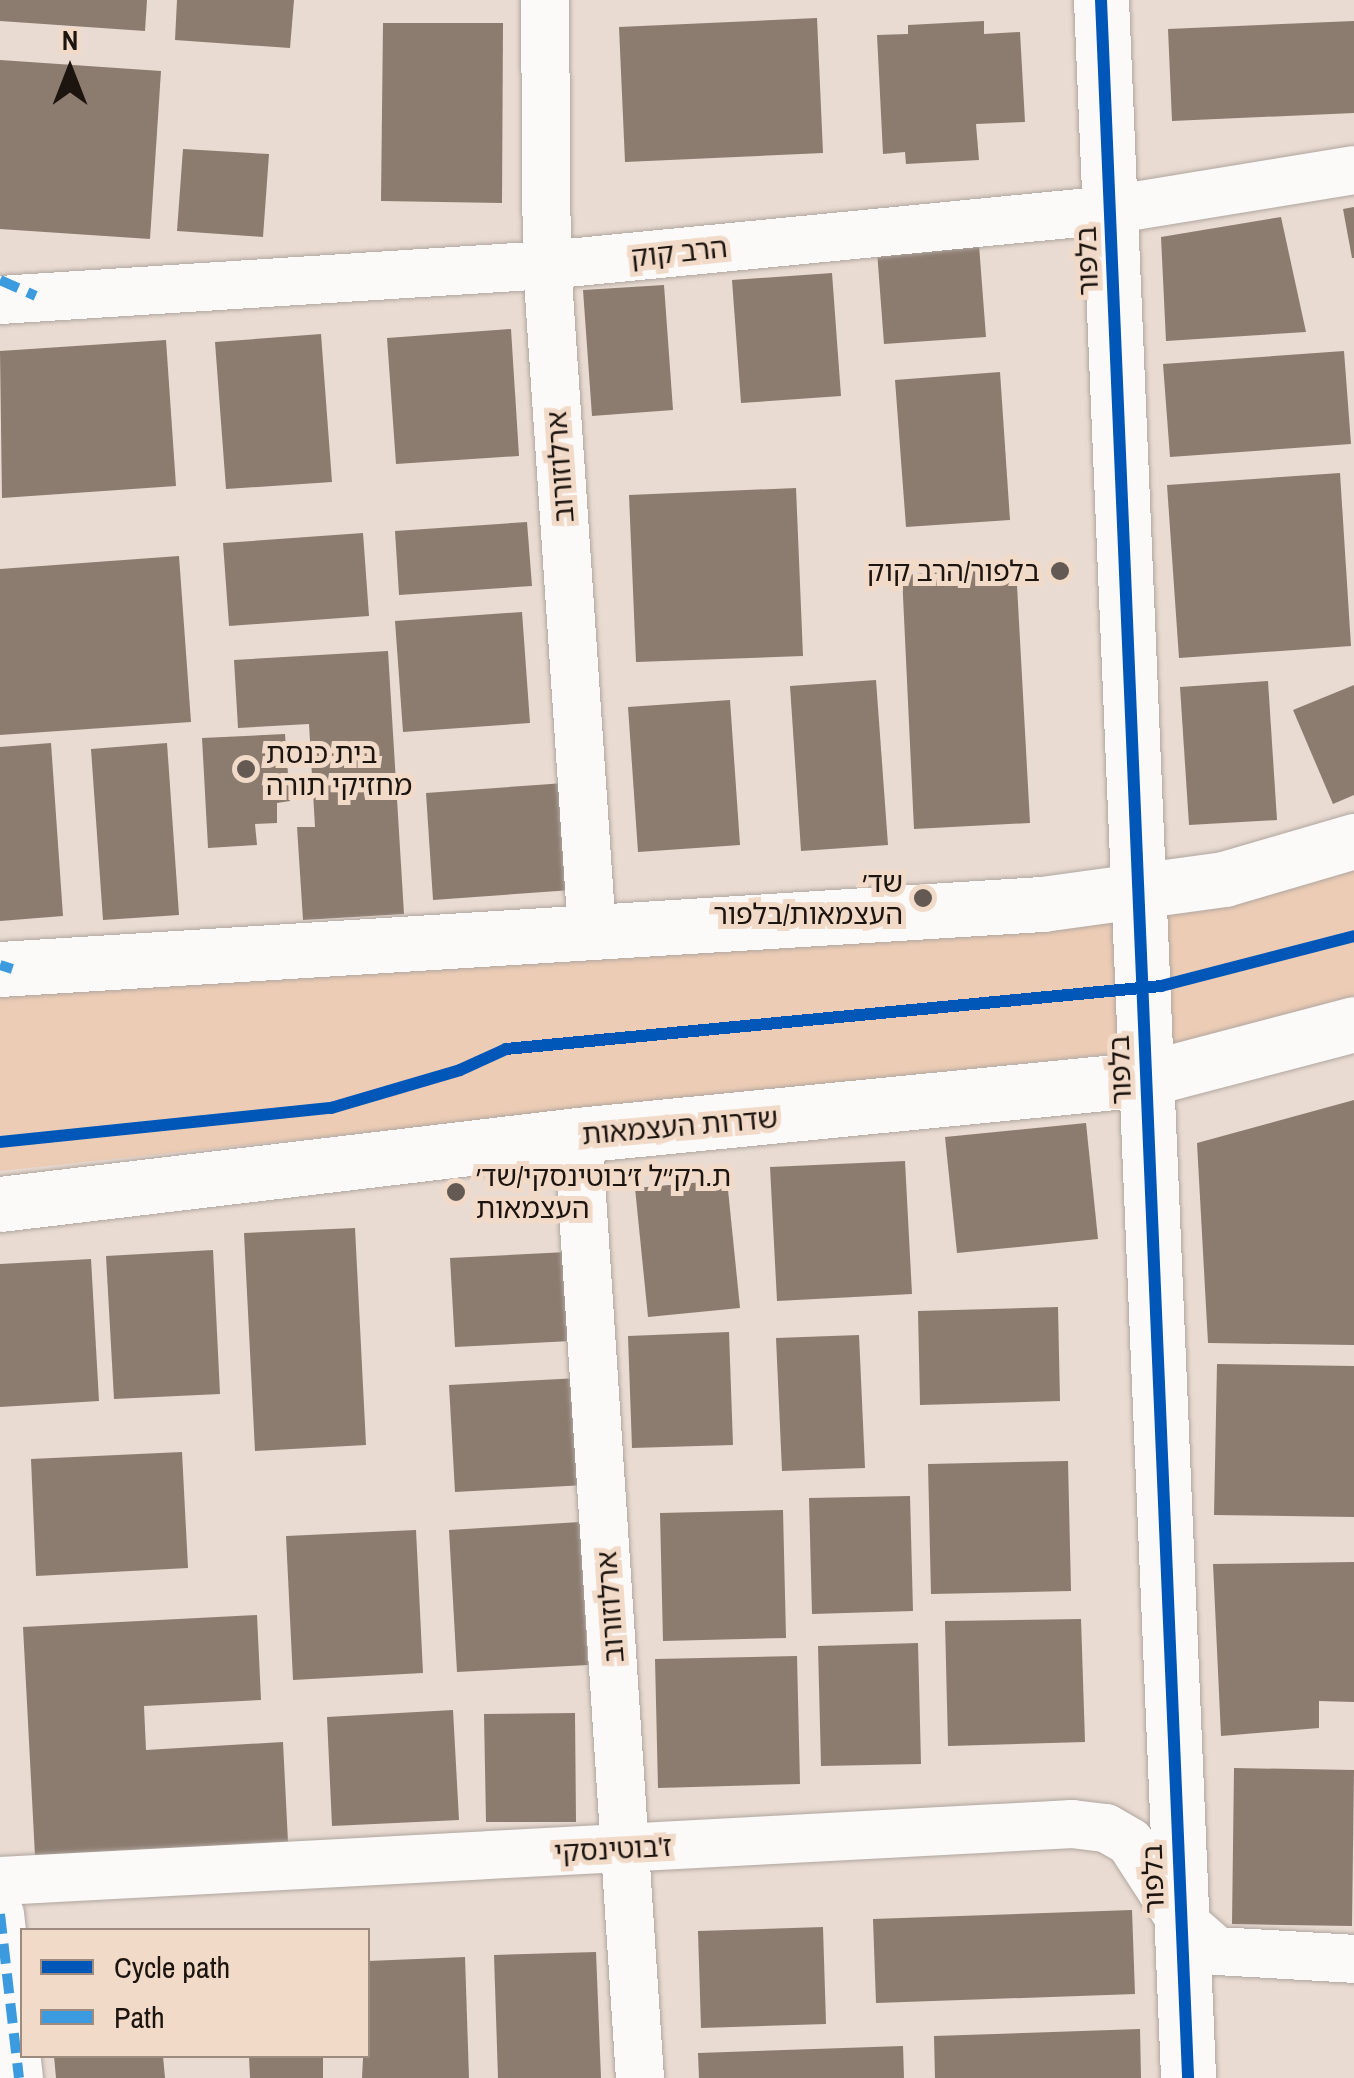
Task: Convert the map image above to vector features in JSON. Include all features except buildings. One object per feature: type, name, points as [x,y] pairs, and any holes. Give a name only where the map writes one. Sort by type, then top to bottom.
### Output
[{"type":"main road","name":"בלפור","points":[[1101,0],[1188,2078]]},
{"type":"main road","points":[[4,968],[1042,904],[1224,878],[1354,840]]},
{"type":"main road","name":"שדרות העצמאות","points":[[0,1204],[578,1135],[1145,1079],[1354,1024]]},
{"type":"street","name":"ארלוזורוב","points":[[545,0],[547,265],[592,932]]},
{"type":"street","name":"הרב קוק","points":[[12,292],[547,265],[1110,210],[1354,170]]},
{"type":"street","name":"ארלוזורוב","points":[[578,1135],[640,2078]]},
{"type":"street","name":"ז'בוטינסקי","points":[[0,1881],[1072,1824],[1106,1828],[1130,1842],[1147,1862],[1180,1920]]},
{"type":"street","points":[[0,1914],[19,2078]]},
{"type":"street","points":[[1180,1920],[1205,1945],[1232,1955],[1354,1959]]},
{"type":"shaded area","points":[[1354,855],[1354,997],[1273,1023],[1156,1049],[0,1171],[0,987]]},
{"type":"marked path","points":[[0,280],[36,296]]},
{"type":"marked path","points":[[0,965],[12,969]]},
{"type":"marked path","points":[[0,1914],[19,2078]]},
{"type":"cycle path","points":[[1101,0],[1188,2078]]},
{"type":"cycle path","points":[[0,1142],[331,1108],[460,1070],[506,1049],[1161,986],[1354,936]]},
{"type":"place","name":"בלפור/הרב קוק","points":[[1060,571]]},
{"type":"place","name":"בית כנסת מחזיקי תורה","points":[[246,769]]},
{"type":"place","name":"שד׳ העצמאות/בלפור","points":[[923,898]]},
{"type":"place","name":"ת.רק״ל ז׳בוטינסקי/שד׳ העצמאות","points":[[456,1192]]}]
